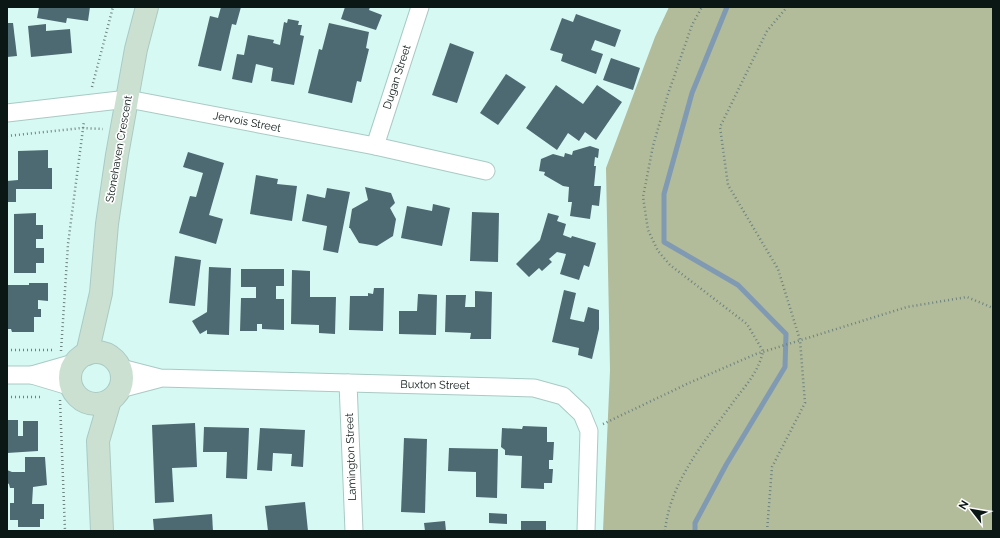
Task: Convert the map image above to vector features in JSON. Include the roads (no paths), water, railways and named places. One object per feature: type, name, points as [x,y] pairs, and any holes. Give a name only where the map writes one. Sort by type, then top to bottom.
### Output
[{"type":"street","name":"Stonehaven Crescent","points":[[102,531],[98,441],[115,378],[101,293],[107,224],[121,130],[128,100],[136,49],[147,7]]},
{"type":"street","name":"Dugan Street","points":[[375,146],[420,7]]},
{"type":"street","name":"Jervois Street","points":[[7,113],[128,100],[375,146],[486,171]]},
{"type":"street","name":"Stonehaven Crescent","points":[[98,441],[71,372],[101,293]]},
{"type":"street","points":[[7,375],[71,372],[101,352],[115,378],[98,404],[71,372]]},
{"type":"street","name":"Buxton Street","points":[[115,378],[534,388],[563,396],[582,414],[589,431],[586,531]]},
{"type":"street","name":"Lamington Street","points":[[348,383],[354,531]]},
{"type":"waterway","points":[[695,531],[695,523],[726,465],[785,367],[786,334],[738,285],[664,242],[664,194],[692,93],[727,7]]}]
